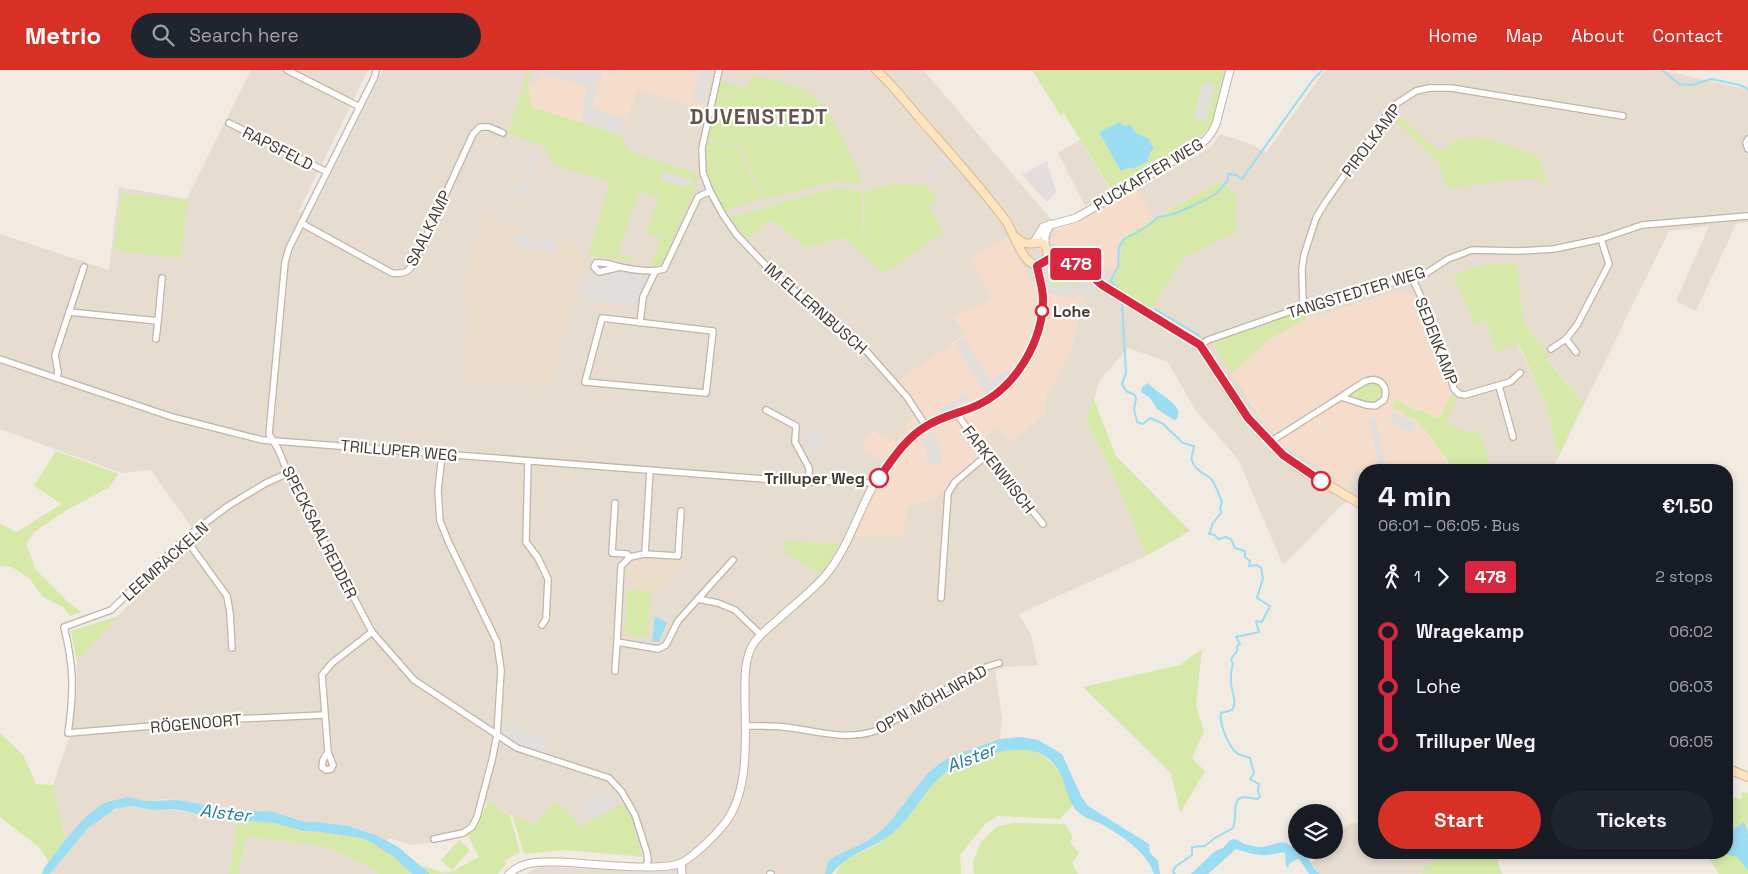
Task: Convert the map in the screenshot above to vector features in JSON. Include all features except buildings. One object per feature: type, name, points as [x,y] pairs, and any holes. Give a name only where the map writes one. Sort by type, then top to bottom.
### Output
[{"type":"main road","points":[[876,70],[955,158],[991,202],[1007,224],[1029,263],[1037,266],[1052,258],[1067,259]]},
{"type":"main road","points":[[1014,236],[1024,243],[1039,242],[1046,248],[1062,255],[1108,289],[1200,345],[1242,411],[1270,442],[1292,462],[1358,502]]},
{"type":"main road","points":[[1024,255],[1026,247],[1032,243]]},
{"type":"main road","points":[[1046,248],[1048,257],[1046,260]]},
{"type":"main road","points":[[1733,771],[1748,777]]},
{"type":"street","points":[[287,70],[360,107]]},
{"type":"street","name":"SPECKSAALREDDER","points":[[376,70],[360,107],[289,248],[285,262],[269,434],[372,632],[414,680],[517,748],[609,778],[622,792],[635,815],[647,853],[648,860],[646,866]]},
{"type":"street","name":"IM ELLERNBUSCH","points":[[719,70],[702,148],[703,173],[723,215],[736,234],[770,270],[862,346],[907,397],[926,426]]},
{"type":"street","name":"PUCKAFFER WEG","points":[[1050,224],[1076,218],[1205,141],[1216,124],[1230,70]]},
{"type":"street","name":"PIROLKAMP","points":[[1303,307],[1302,269],[1304,255],[1316,218],[1388,112],[1405,96],[1429,88],[1451,88],[1623,116]]},
{"type":"street","name":"RAPSFELD","points":[[229,123],[327,172]]},
{"type":"street","name":"SAALKAMP","points":[[301,223],[392,273],[402,274],[409,271],[473,134],[480,127],[488,127],[503,133]]},
{"type":"street","points":[[1748,139],[1746,143],[1748,149]]},
{"type":"street","points":[[620,267],[655,272],[664,269],[698,197],[710,191]]},
{"type":"street","name":"TANGSTEDTER WEG","points":[[1200,345],[1217,337],[1303,307],[1425,274],[1448,259],[1472,250],[1518,251],[1554,249],[1601,239],[1642,225],[1748,216]]},
{"type":"street","points":[[1032,243],[1042,228],[1050,224]]},
{"type":"street","points":[[1046,248],[1045,236],[1050,224]]},
{"type":"street","points":[[1551,349],[1566,339],[1577,325],[1609,264],[1601,239]]},
{"type":"street","points":[[509,874],[520,866],[540,862],[646,866],[681,863],[698,851],[727,821],[742,778],[745,762],[746,664],[752,647],[761,635],[812,590],[826,575],[874,485],[916,434],[926,426],[976,406],[998,394],[1013,380],[1022,367],[1034,340],[1042,310],[1043,296],[1037,266]]},
{"type":"street","points":[[57,377],[55,355],[84,268]]},
{"type":"street","points":[[640,323],[644,297],[655,272]]},
{"type":"street","points":[[156,339],[162,278]]},
{"type":"street","name":"SEDENKAMP","points":[[1412,278],[1440,342],[1455,391],[1465,395],[1499,386],[1510,382],[1520,373]]},
{"type":"street","points":[[69,312],[158,321]]},
{"type":"street","points":[[602,318],[640,323],[713,331],[706,393],[585,382],[602,318]]},
{"type":"street","points":[[1566,339],[1576,352]]},
{"type":"street","name":"TRILLUPER WEG","points":[[0,359],[172,417],[262,440],[809,482],[858,481],[874,485]]},
{"type":"street","points":[[1270,442],[1341,397],[1370,380],[1382,382],[1386,389],[1384,400],[1375,406],[1341,397]]},
{"type":"street","points":[[1499,386],[1513,437]]},
{"type":"street","points":[[766,410],[796,426],[795,442],[809,468],[809,482]]},
{"type":"street","name":"FARKENWISCH","points":[[956,414],[1042,524]]},
{"type":"street","points":[[434,839],[463,834],[475,822],[497,735],[501,670],[497,642],[449,543],[440,520],[438,492],[442,454]]},
{"type":"street","points":[[941,598],[948,493],[954,482],[987,456]]},
{"type":"street","points":[[528,461],[526,542],[538,558],[548,579],[546,619],[542,625]]},
{"type":"street","points":[[645,554],[650,470]]},
{"type":"street","name":"LEEMRACKELN","points":[[68,734],[73,696],[73,670],[64,627],[112,610],[185,538],[228,506],[266,483],[288,473]]},
{"type":"street","points":[[615,503],[612,553],[630,556],[645,554],[678,556],[681,511]]},
{"type":"street","points":[[185,538],[227,596],[232,648]]},
{"type":"street","points":[[615,671],[621,566],[630,556]]},
{"type":"street","points":[[617,642],[658,649],[666,645],[678,621],[733,560]]},
{"type":"street","points":[[698,599],[718,603],[735,610],[761,635]]},
{"type":"street","points":[[328,752],[322,675],[332,663],[372,632]]},
{"type":"street","name":"OP'N MÖHLNRAD","points":[[745,726],[771,725],[829,734],[866,735],[878,730],[980,669],[999,663]]},
{"type":"street","name":"RÖGENOORT","points":[[68,734],[236,719],[324,715]]},
{"type":"street","points":[[681,863],[682,874]]},
{"type":"shaded area","points":[[251,70],[368,70],[298,213],[315,206],[383,70],[923,70],[1049,217],[1056,230],[1050,242],[1117,271],[1109,294],[1146,316],[1184,258],[1236,232],[1220,181],[1153,219],[1137,190],[1211,147],[1220,134],[1251,144],[1266,153],[1325,70],[1662,70],[1748,90],[1748,222],[1736,224],[1696,311],[1676,301],[1709,226],[1669,231],[1584,404],[1546,357],[1549,355],[1524,324],[1516,264],[1486,321],[1496,353],[1517,343],[1546,405],[1558,458],[1555,464],[1449,464],[1399,292],[1306,319],[1248,399],[1269,428],[1287,447],[1333,475],[1346,488],[1355,471],[1358,471],[1358,497],[1342,505],[1283,565],[1238,459],[1194,408],[1168,362],[1128,348],[1100,380],[1086,421],[1112,472],[1146,556],[1019,614],[1031,636],[1038,665],[1005,667],[995,670],[1002,719],[1000,739],[955,755],[940,763],[927,774],[883,829],[869,840],[834,857],[828,862],[825,874],[527,874],[539,866],[643,872],[643,857],[634,824],[581,827],[555,801],[535,824],[513,817],[488,801],[485,804],[477,826],[468,836],[448,841],[412,845],[389,838],[387,841],[348,826],[305,822],[268,812],[167,799],[145,801],[128,797],[107,802],[94,810],[77,827],[66,842],[53,785],[70,735],[76,697],[77,662],[118,616],[198,536],[151,470],[121,473],[0,429],[0,234],[109,270],[119,187],[187,199]],"holes":[[[706,142],[738,147],[762,198]],[[837,187],[862,191],[863,234],[807,248],[771,220],[730,217]],[[1007,238],[1030,281],[1047,286],[1048,293],[1064,298],[1085,296],[1069,354],[1046,396],[1044,416],[997,427],[981,441],[979,456],[935,498],[906,507],[862,537],[847,531],[883,461],[872,432],[897,442],[953,342],[968,334],[954,317],[993,300],[971,257]]]},
{"type":"shaded area","points":[[532,70],[712,70],[704,110],[637,90],[621,135],[531,107],[528,83]]},
{"type":"shaded area","points":[[532,70],[620,70],[618,76],[603,71],[592,108],[626,119],[621,134],[581,122],[584,110],[582,105],[587,87],[540,73],[536,84],[528,81]]},
{"type":"shaded area","points":[[686,70],[711,70],[704,104],[692,100],[700,74]]},
{"type":"shaded area","points":[[1203,82],[1215,86],[1206,121],[1193,118]]},
{"type":"shaded area","points":[[1080,140],[1111,191],[1085,206],[1058,153]]},
{"type":"shaded area","points":[[534,150],[539,151],[525,197],[514,193],[516,185],[523,186]]},
{"type":"shaded area","points":[[943,153],[951,163],[929,183],[924,177],[941,161],[938,157]]},
{"type":"shaded area","points":[[1047,161],[1056,192],[1047,202],[1022,175]]},
{"type":"shaded area","points":[[663,171],[696,182],[683,187],[660,180]]},
{"type":"shaded area","points":[[1137,190],[1153,219],[1123,237],[1117,271],[1050,242],[1056,230],[1076,223]]},
{"type":"shaded area","points":[[485,218],[560,240],[583,256],[551,388],[463,381],[469,313],[465,310],[468,285],[463,282]]},
{"type":"shaded area","points":[[516,234],[537,235],[536,250],[515,249]]},
{"type":"shaded area","points":[[539,238],[556,239],[555,252],[538,250]]},
{"type":"shaded area","points":[[1007,238],[1031,281],[1047,286],[1048,293],[1064,298],[1085,296],[1069,354],[1046,396],[1044,416],[1010,442],[997,427],[981,440],[979,456],[935,498],[906,507],[904,535],[862,537],[847,530],[883,461],[861,449],[871,432],[897,442],[918,407],[899,380],[967,334],[953,317],[993,300],[970,257]]},
{"type":"shaded area","points":[[1072,266],[1085,278],[1083,288],[1085,288],[1085,285],[1094,285],[1095,294],[1075,294],[1072,292],[1073,294],[1056,294],[1051,289],[1047,274],[1050,269],[1054,270],[1053,267]],"holes":[[[1056,273],[1075,273],[1080,282],[1079,289],[1075,289],[1076,284],[1061,284],[1058,288],[1053,285],[1052,276]]]},
{"type":"shaded area","points":[[618,272],[647,276],[637,306],[581,299],[587,275],[601,277]]},
{"type":"shaded area","points":[[1399,292],[1415,294],[1436,341],[1451,395],[1439,419],[1397,400],[1391,407],[1419,422],[1448,464],[1358,464],[1358,471],[1356,471],[1346,488],[1337,483],[1337,478],[1333,475],[1287,447],[1269,428],[1232,374],[1268,340],[1306,319]]},
{"type":"shaded area","points":[[964,338],[990,381],[1007,371],[1010,375],[1000,387],[987,395],[955,344]]},
{"type":"shaded area","points":[[967,393],[970,398],[941,415],[938,410]]},
{"type":"shaded area","points":[[1391,411],[1417,423],[1411,435],[1391,422]]},
{"type":"shaded area","points":[[1375,417],[1386,464],[1378,464],[1369,419]]},
{"type":"shaded area","points":[[811,426],[826,435],[816,451],[801,441]]},
{"type":"shaded area","points":[[934,431],[943,464],[929,466],[923,439]]},
{"type":"shaded area","points":[[649,557],[688,560],[659,592],[627,590],[629,560],[644,560]]},
{"type":"shaded area","points":[[501,721],[524,731],[528,737],[545,737],[545,747],[550,747],[550,755],[534,750],[501,734]]},
{"type":"shaded area","points":[[604,789],[615,805],[592,819],[580,806]]},
{"type":"shaded area","points":[[124,806],[155,810],[170,809],[214,818],[237,820],[229,874],[50,874],[88,828],[105,815]]},
{"type":"shaded area","points":[[1350,823],[1358,824],[1358,859],[1434,859],[1420,872],[1422,874],[1320,874],[1311,863],[1315,859],[1343,859],[1343,830]]},
{"type":"shaded area","points":[[246,837],[309,844],[335,851],[369,867],[379,874],[239,874]]},
{"type":"green space","points":[[528,70],[532,70],[528,83],[531,107],[621,135],[628,151],[698,174],[698,180],[661,267],[651,265],[660,237],[646,234],[658,199],[657,195],[653,197],[639,192],[618,254],[632,257],[631,262],[589,255],[610,182],[554,165],[545,147],[508,132]]},
{"type":"green space","points":[[1032,70],[1226,70],[1214,117],[1205,132],[1167,161],[1112,191],[1063,112],[1061,116]]},
{"type":"green space","points":[[752,74],[808,90],[830,114],[857,168],[862,185],[836,181],[765,199],[740,146],[707,141],[720,82],[748,88]]},
{"type":"green space","points":[[1398,114],[1439,152],[1458,139],[1478,138],[1499,142],[1539,157],[1547,185],[1543,187],[1539,178],[1448,189],[1438,162],[1392,118]]},
{"type":"green space","points":[[706,142],[738,147],[762,198],[725,211],[715,195],[708,178],[705,161]]},
{"type":"green space","points":[[1220,181],[1236,196],[1236,232],[1184,258],[1146,316],[1108,294],[1117,271],[1123,237]]},
{"type":"green space","points":[[897,183],[920,186],[923,183],[933,193],[936,201],[929,206],[943,233],[884,274],[845,238],[807,248],[771,220],[747,239],[730,217],[837,187],[862,191],[863,234],[852,237],[865,235],[864,192]]},
{"type":"green space","points":[[121,193],[188,201],[181,259],[114,250]]},
{"type":"green space","points":[[1486,264],[1517,264],[1524,324],[1549,355],[1546,358],[1584,404],[1558,458],[1546,405],[1519,345],[1515,344],[1496,353],[1486,321],[1474,323],[1453,275]]},
{"type":"green space","points":[[1056,273],[1075,273],[1080,282],[1079,289],[1075,289],[1077,285],[1056,287],[1053,285],[1052,275]]},
{"type":"green space","points":[[1303,311],[1306,319],[1268,340],[1232,374],[1212,343]]},
{"type":"green space","points":[[1371,382],[1381,385],[1384,392],[1379,402],[1373,404],[1351,397],[1350,395]]},
{"type":"green space","points":[[1451,395],[1458,397],[1445,423],[1467,432],[1479,430],[1490,464],[1450,464],[1419,422],[1391,407],[1397,400],[1417,411],[1419,409],[1439,419]]},
{"type":"green space","points":[[1093,397],[1116,456],[1190,531],[1146,556],[1112,472],[1086,421]]},
{"type":"green space","points":[[56,451],[119,474],[108,488],[70,508],[34,532],[26,544],[36,570],[69,603],[81,612],[70,616],[63,607],[43,597],[30,579],[12,567],[0,566],[0,524],[17,532],[62,504],[34,486]]},
{"type":"green space","points":[[785,541],[839,544],[820,574],[782,551]]},
{"type":"green space","points":[[627,590],[651,591],[648,638],[625,634]]},
{"type":"green space","points":[[118,616],[77,662],[71,631]]},
{"type":"green space","points":[[1202,649],[1196,706],[1204,731],[1192,758],[1205,771],[1180,813],[1171,773],[1083,687],[1180,665]]},
{"type":"green space","points":[[0,733],[23,755],[36,784],[53,785],[66,842],[49,862],[39,847],[0,817]]},
{"type":"green space","points":[[1029,749],[1052,763],[1066,785],[1073,805],[1060,819],[998,816],[985,824],[960,855],[961,874],[836,874],[841,862],[878,844],[896,830],[939,777],[963,764],[1002,750]]},
{"type":"green space","points":[[1742,792],[1748,793],[1748,874],[1719,874],[1709,859],[1733,859],[1733,797],[1741,799]]},
{"type":"green space","points":[[488,801],[510,816],[520,852],[503,861],[507,863],[498,874],[430,874],[422,868],[423,866],[444,873],[453,871],[479,857],[468,836],[477,826]]},
{"type":"green space","points":[[555,801],[581,827],[623,803],[634,824],[643,857],[564,850],[524,854],[513,817],[535,824]]},
{"type":"green space","points":[[237,820],[275,823],[303,831],[360,838],[369,841],[394,857],[412,874],[379,874],[369,867],[335,851],[309,844],[246,837],[239,874],[229,874]]},
{"type":"green space","points":[[1012,823],[1065,824],[1073,837],[1070,842],[1079,853],[1072,863],[1078,874],[974,874],[973,861],[981,842],[996,827]]},
{"type":"green space","points":[[459,840],[470,850],[452,870],[441,860]]},
{"type":"green space","points":[[1434,859],[1498,859],[1502,874],[1422,874],[1420,872]]},
{"type":"water","points":[[1120,122],[1123,126],[1130,125],[1136,133],[1148,138],[1154,149],[1150,152],[1148,161],[1135,168],[1127,168],[1121,171],[1099,132]]},
{"type":"water","points":[[1148,383],[1174,404],[1178,413],[1177,419],[1174,420],[1157,409],[1150,398],[1141,392],[1142,387]]},
{"type":"water","points":[[655,617],[667,622],[659,642],[652,641]]},
{"type":"water","name":"Alster","points":[[1021,737],[1038,740],[1062,754],[1081,796],[1088,806],[1149,844],[1150,853],[1158,861],[1160,874],[1154,874],[1146,859],[1133,845],[1103,825],[1079,813],[1069,799],[1061,774],[1050,760],[1041,754],[1017,750],[987,754],[947,772],[932,785],[906,820],[887,838],[845,861],[832,874],[825,874],[828,862],[834,857],[869,840],[883,829],[927,774],[940,763],[955,755],[1000,739]]},
{"type":"water","name":"Alster","points":[[128,797],[145,801],[177,800],[231,809],[273,812],[305,822],[348,826],[375,835],[397,846],[430,874],[412,874],[394,857],[369,841],[360,838],[303,831],[275,823],[214,818],[180,810],[155,810],[130,806],[115,809],[88,828],[50,874],[42,874],[44,868],[64,841],[88,815],[105,803]]},
{"type":"water","points":[[1744,822],[1748,834],[1748,870],[1737,857],[1733,856],[1733,829]]},
{"type":"water","points":[[1235,839],[1244,844],[1258,847],[1281,842],[1286,843],[1288,844],[1288,859],[1297,859],[1289,864],[1288,868],[1286,866],[1285,853],[1261,855],[1236,849],[1208,874],[1191,874],[1215,851],[1223,848],[1230,840]]},
{"type":"water","points":[[1297,859],[1308,859],[1320,874],[1309,874],[1300,860]]},
{"type":"waterway","points":[[1121,293],[1111,281],[1118,266],[1119,247],[1123,240],[1148,226],[1158,217],[1174,214],[1217,193],[1228,180],[1228,174],[1236,175],[1242,179],[1312,81],[1322,70]]},
{"type":"waterway","points":[[1662,70],[1679,84],[1692,85],[1711,79],[1740,85],[1748,89]]},
{"type":"waterway","points":[[1122,304],[1126,373],[1122,384],[1126,391],[1135,395],[1134,409],[1137,422],[1143,424],[1150,418],[1162,423],[1183,443],[1194,446],[1191,457],[1192,461],[1196,468],[1212,480],[1222,502],[1221,513],[1213,523],[1209,534],[1215,535],[1218,539],[1226,537],[1231,539],[1235,548],[1245,551],[1245,557],[1250,561],[1249,566],[1257,565],[1261,568],[1263,578],[1257,598],[1270,606],[1262,622],[1256,621],[1259,632],[1236,637],[1240,644],[1237,646],[1237,651],[1231,659],[1233,664],[1231,683],[1234,704],[1232,710],[1221,713],[1223,729],[1231,747],[1238,754],[1250,758],[1254,773],[1250,779],[1259,784],[1258,791],[1260,797],[1257,799],[1244,797],[1238,799],[1233,828],[1205,846],[1192,847],[1192,855],[1175,867],[1173,872],[1175,874]]},
{"type":"waterway","points":[[1155,309],[1200,336]]},
{"type":"waterway","points":[[1210,352],[1220,368]]},
{"type":"bus line","name":"478","points":[[879,478],[901,450],[926,426],[987,401],[1013,380],[1029,353],[1037,332],[1042,310],[1043,296],[1037,266],[1052,258],[1067,259],[1075,263],[1115,294],[1200,345],[1248,418],[1283,455],[1321,481]]},
{"type":"place","name":"Lohe","points":[[1042,311]]},
{"type":"place","name":"Trilluper Weg","points":[[879,478]]},
{"type":"district","name":"DUVENSTEDT","points":[[759,117]]}]
